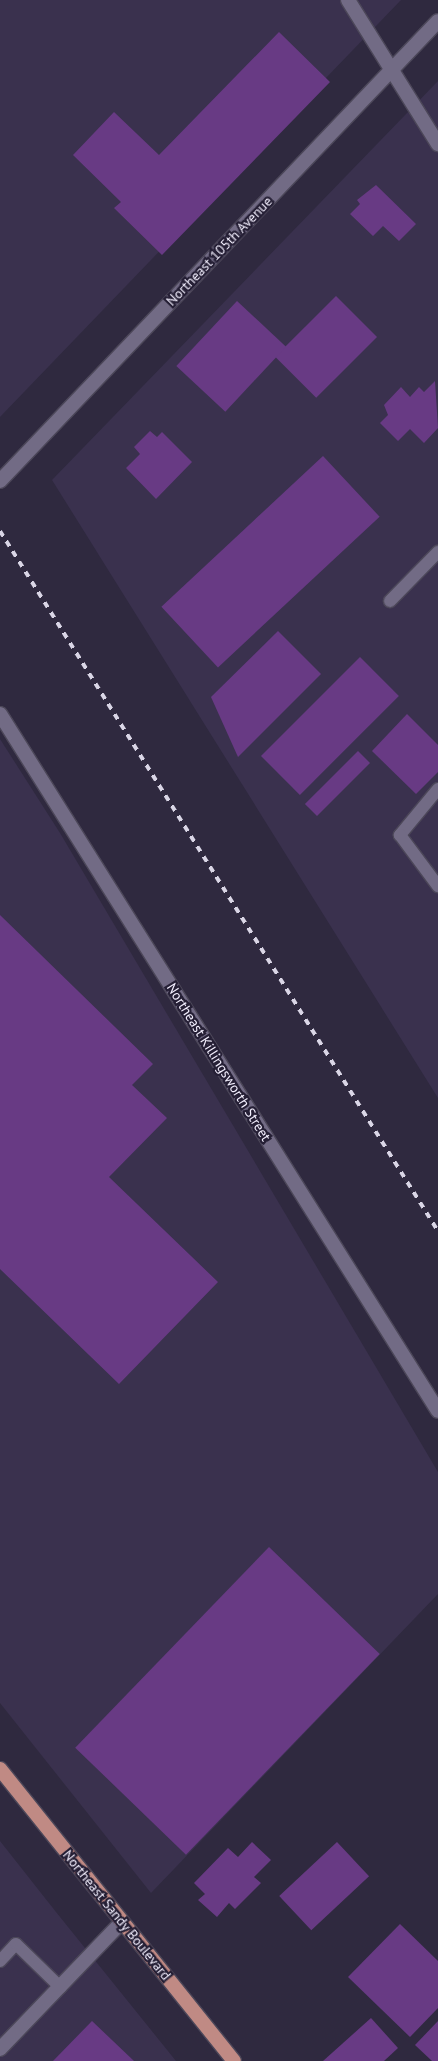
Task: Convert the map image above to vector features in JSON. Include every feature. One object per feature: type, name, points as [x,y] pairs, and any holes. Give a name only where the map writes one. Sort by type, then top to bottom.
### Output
[{"type":"main road","name":"Northeast Sandy Boulevard","points":[[0,1769],[234,2061]]},
{"type":"street","points":[[348,0],[438,144]]},
{"type":"street","name":"Northeast 105th Avenue","points":[[0,481],[438,21]]},
{"type":"street","name":"Northeast Killingsworth Street","points":[[0,714],[438,1411]]},
{"type":"street","points":[[0,2049],[122,1922]]},
{"type":"lane","points":[[390,602],[438,552]]},
{"type":"lane","points":[[438,789],[400,835],[438,886]]},
{"type":"lane","points":[[0,1961],[16,1944],[60,1987]]},
{"type":"shaded area","points":[[0,0],[401,0],[0,417]]},
{"type":"shaded area","points":[[438,81],[438,1098],[52,480]]},
{"type":"shaded area","points":[[0,739],[60,833],[438,1472],[438,1594],[151,1893],[0,1703]]},
{"type":"shaded area","points":[[0,1841],[56,1912],[176,2061],[0,2061]]},
{"type":"building","points":[[279,32],[330,82],[162,255],[114,208],[121,202],[73,155],[114,112],[159,155]]},
{"type":"building","points":[[376,185],[416,224],[399,241],[383,226],[373,236],[350,214],[360,204],[357,200]]},
{"type":"building","points":[[336,296],[377,337],[316,398],[275,357]]},
{"type":"building","points":[[237,301],[286,347],[225,412],[176,366]]},
{"type":"building","points":[[435,381],[438,428],[424,443],[410,429],[398,441],[380,423],[388,415],[384,405],[401,387],[410,397],[419,387],[424,392]]},
{"type":"building","points":[[150,431],[157,437],[162,432],[192,462],[156,499],[126,468],[140,454],[134,447]]},
{"type":"building","points":[[323,456],[380,517],[218,667],[161,607]]},
{"type":"building","points":[[278,631],[321,674],[238,757],[211,697]]},
{"type":"building","points":[[360,657],[399,696],[300,795],[261,756]]},
{"type":"building","points":[[407,714],[438,745],[438,772],[416,794],[372,751]]},
{"type":"building","points":[[358,751],[370,763],[317,816],[305,804]]},
{"type":"building","points":[[0,915],[153,1064],[132,1085],[167,1118],[109,1177],[218,1282],[119,1384],[0,1269]]},
{"type":"building","points":[[269,1547],[380,1654],[186,1855],[75,1748]]},
{"type":"building","points":[[252,1842],[271,1860],[254,1877],[261,1883],[235,1909],[229,1903],[217,1917],[198,1900],[205,1894],[194,1883],[228,1848],[238,1857]]},
{"type":"building","points":[[337,1842],[369,1876],[311,1930],[279,1896]]},
{"type":"building","points":[[400,1924],[438,1961],[438,2008],[410,2037],[348,1977]]},
{"type":"building","points":[[371,2018],[398,2048],[384,2061],[323,2061]]},
{"type":"building","points":[[92,2021],[134,2061],[53,2061]]},
{"type":"building","points":[[438,2021],[438,2061],[432,2061],[415,2045]]},
{"type":"railway","points":[[0,531],[438,1231]]}]
